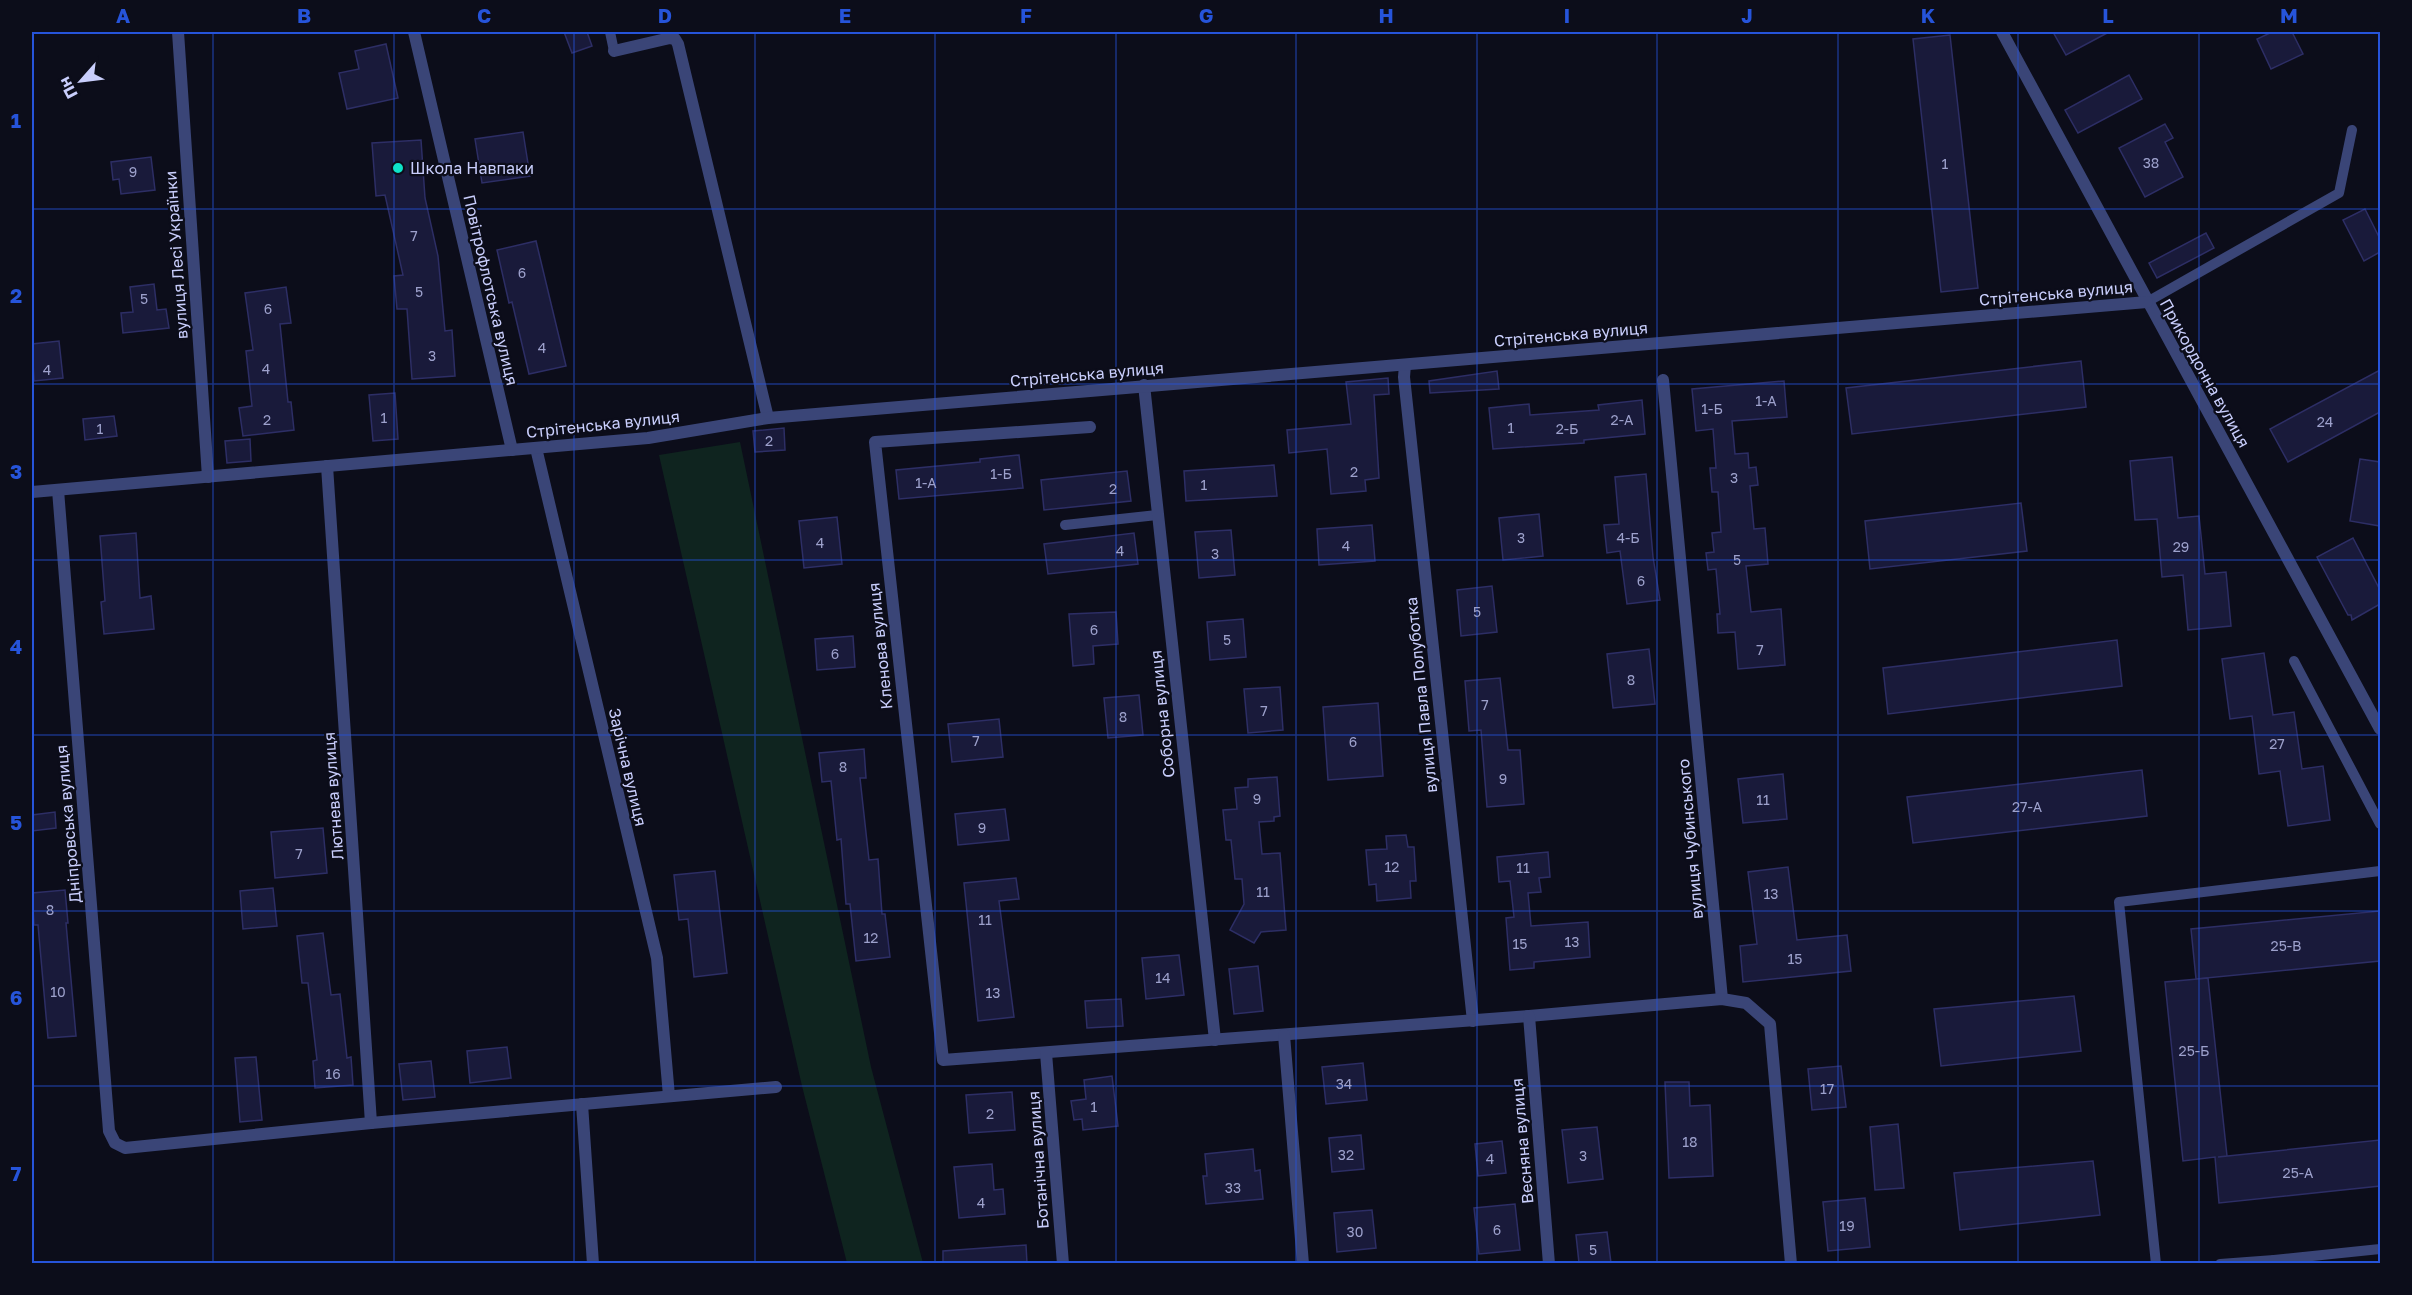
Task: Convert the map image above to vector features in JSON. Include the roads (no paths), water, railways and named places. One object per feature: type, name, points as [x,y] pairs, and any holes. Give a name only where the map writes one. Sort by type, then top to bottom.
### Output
[{"type":"street","name":"вулиця Лесі Українки","points":[[178,32],[208,477]]},
{"type":"street","name":"Повітрофлотська вулиця","points":[[414,32],[512,450]]},
{"type":"street","name":"Прикордонна вулиця","points":[[2002,32],[2380,729]]},
{"type":"street","points":[[614,51],[670,38],[675,39],[678,44],[768,418]]},
{"type":"street","name":"Стрітенська вулиця","points":[[32,492],[648,438],[768,418],[2147,302]]},
{"type":"street","name":"вулиця Павла Полуботка","points":[[1405,365],[1405,388],[1473,1021]]},
{"type":"street","name":"вулиця Чубинського","points":[[1663,380],[1722,999]]},
{"type":"street","name":"Соборна вулиця","points":[[1144,385],[1215,1040]]},
{"type":"street","name":"Кленова вулиця","points":[[1046,1053],[943,1060],[875,442],[1090,427]]},
{"type":"street","name":"Зарічна вулиця","points":[[536,448],[657,958],[669,1096]]},
{"type":"street","name":"Лютнева вулиця","points":[[327,466],[371,1123]]},
{"type":"street","name":"Дніпровська вулиця","points":[[58,490],[109,1131],[115,1143],[125,1148],[371,1123]]},
{"type":"street","points":[[1046,1053],[1473,1021],[1722,999],[1746,1003],[1770,1024],[1791,1263]]},
{"type":"street","name":"Весняна вулиця","points":[[1529,1016],[1549,1263]]},
{"type":"street","points":[[1284,1035],[1303,1263]]},
{"type":"street","name":"Ботанічна вулиця","points":[[1046,1053],[1063,1263]]},
{"type":"street","points":[[371,1123],[776,1087]]},
{"type":"street","points":[[582,1104],[593,1263]]},
{"type":"lane","points":[[610,32],[614,51]]},
{"type":"lane","points":[[2147,302],[2339,193],[2352,130]]},
{"type":"lane","points":[[1065,525],[1157,516]]},
{"type":"lane","points":[[2294,661],[2380,824]]},
{"type":"lane","points":[[2157,1263],[2119,902],[2380,871]]},
{"type":"lane","points":[[2220,1263],[2274,1262],[2380,1249]]},
{"type":"place","name":"Школа Навпаки","points":[[398,168]]}]
